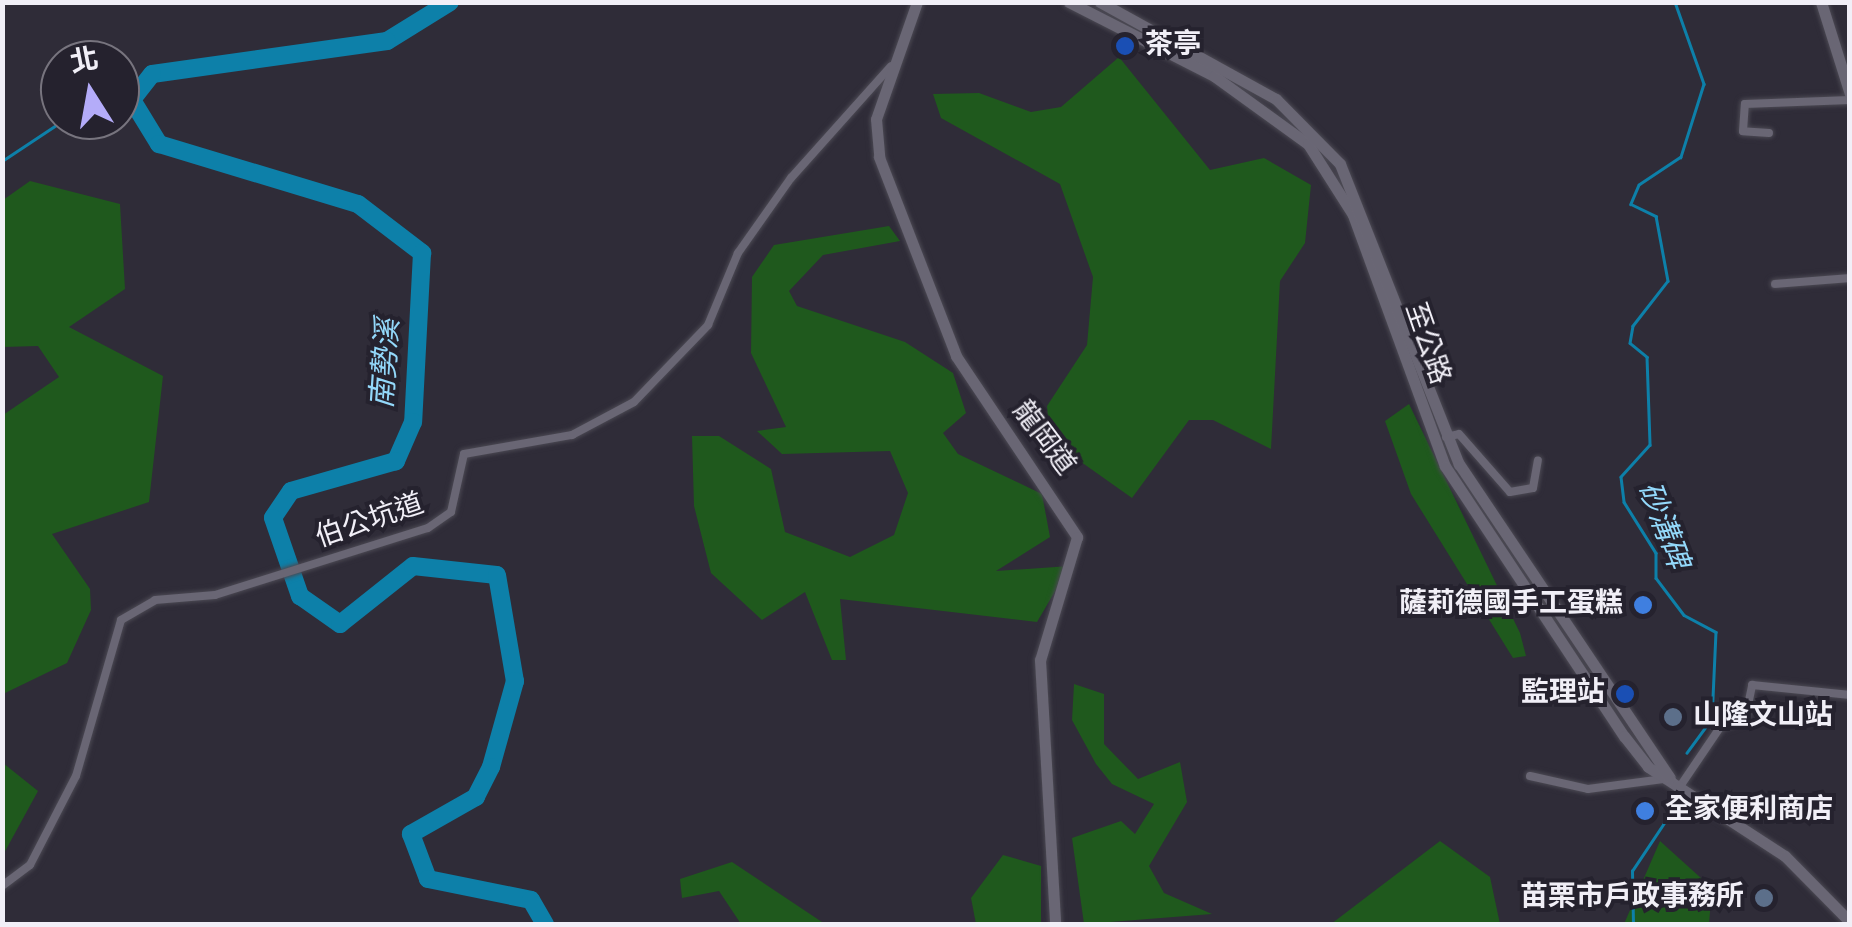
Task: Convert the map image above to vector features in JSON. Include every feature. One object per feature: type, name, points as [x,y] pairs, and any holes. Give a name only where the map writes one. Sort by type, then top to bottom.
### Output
[{"type":"street","name":"龍岡道","points":[[917,2],[891,66],[876,145],[956,356],[1076,537],[1040,660],[1055,924]]},
{"type":"street","name":"至公路","points":[[1069,2],[1168,42]]},
{"type":"street","name":"至公路","points":[[1100,2],[1272,104],[1332,176],[1446,437],[1518,553],[1675,781]]},
{"type":"street","points":[[1769,132],[1743,132],[1744,104],[1850,97],[1822,2]]},
{"type":"street","name":"伯公坑道","points":[[2,886],[30,864],[76,776],[122,620],[155,600],[196,600],[271,574],[313,566],[443,521],[464,454],[572,435],[656,386],[708,325],[738,253],[781,192],[891,66]]},
{"type":"street","points":[[1776,284],[1850,278]]},
{"type":"street","name":"至公路","points":[[1399,323],[1445,466],[1624,736],[1675,781],[1785,856],[1850,922]]},
{"type":"street","points":[[1446,437],[1459,434],[1510,492],[1533,488],[1538,460]]},
{"type":"street","points":[[1507,562],[1518,553]]},
{"type":"street","points":[[1530,776],[1588,790],[1675,781],[1721,726],[1745,720],[1752,685],[1850,696]]},
{"type":"green space","points":[[1119,57],[1210,170],[1264,158],[1311,185],[1305,243],[1280,281],[1271,449],[1213,420],[1189,420],[1132,498],[1050,440],[1047,406],[1087,345],[1093,277],[1060,184],[941,118],[933,94],[979,93],[1031,112],[1061,107]]},
{"type":"green space","points":[[30,181],[120,204],[125,289],[69,327],[163,376],[149,502],[52,534],[90,589],[91,610],[67,663],[3,694],[3,415],[59,377],[38,346],[3,347],[3,200]]},
{"type":"green space","points":[[889,226],[900,241],[823,255],[789,291],[797,306],[905,342],[953,373],[966,413],[943,433],[958,454],[1042,494],[1050,537],[996,571],[1070,566],[1037,622],[840,599],[846,660],[832,660],[805,592],[762,620],[711,573],[694,506],[692,436],[719,436],[771,469],[785,532],[850,557],[894,535],[908,493],[890,451],[782,454],[757,431],[786,427],[751,353],[752,277],[774,245]]},
{"type":"green space","points":[[1409,404],[1520,633],[1526,656],[1513,658],[1411,494],[1385,421]]},
{"type":"green space","points":[[1074,684],[1104,694],[1104,744],[1138,779],[1180,762],[1187,802],[1149,866],[1164,893],[1212,914],[1084,924],[1072,838],[1121,821],[1135,834],[1154,804],[1112,784],[1096,764],[1072,720]]},
{"type":"green space","points":[[3,763],[38,791],[2,855]]},
{"type":"green space","points":[[1440,841],[1490,877],[1500,924],[1331,924]]},
{"type":"green space","points":[[1660,841],[1712,888],[1709,924],[1624,924]]},
{"type":"green space","points":[[1003,855],[1041,866],[1041,924],[976,924],[971,898]]},
{"type":"green space","points":[[732,862],[825,924],[741,924],[719,891],[682,898],[680,879]]},
{"type":"waterway","name":"南勢溪","points":[[450,2],[387,41],[152,74],[132,100],[159,144],[358,204],[422,253],[413,422],[396,461],[291,491],[273,518],[300,596],[340,624],[413,566],[497,575],[515,681],[491,767],[476,797],[411,834],[428,879],[531,900],[545,924]]},
{"type":"waterway","name":"砂溝碑","points":[[1675,2],[1704,84],[1681,157],[1639,185],[1631,204],[1656,216],[1668,281],[1633,326],[1630,343],[1647,357],[1650,445],[1621,477],[1624,502],[1656,553],[1656,578],[1684,615],[1716,632],[1712,719],[1687,753]]},
{"type":"waterway","points":[[2,161],[40,136]]},
{"type":"waterway","name":"砂溝碑","points":[[1633,924],[1632,871],[1664,823]]},
{"type":"place","name":"茶亭","points":[[1125,46]]},
{"type":"place","name":"薩莉德國手工蛋糕","points":[[1643,605]]},
{"type":"place","name":"監理站","points":[[1625,694]]},
{"type":"place","name":"山隆文山站","points":[[1673,717]]},
{"type":"place","name":"全家便利商店","points":[[1645,811]]},
{"type":"place","name":"苗栗市戶政事務所","points":[[1764,898]]}]
